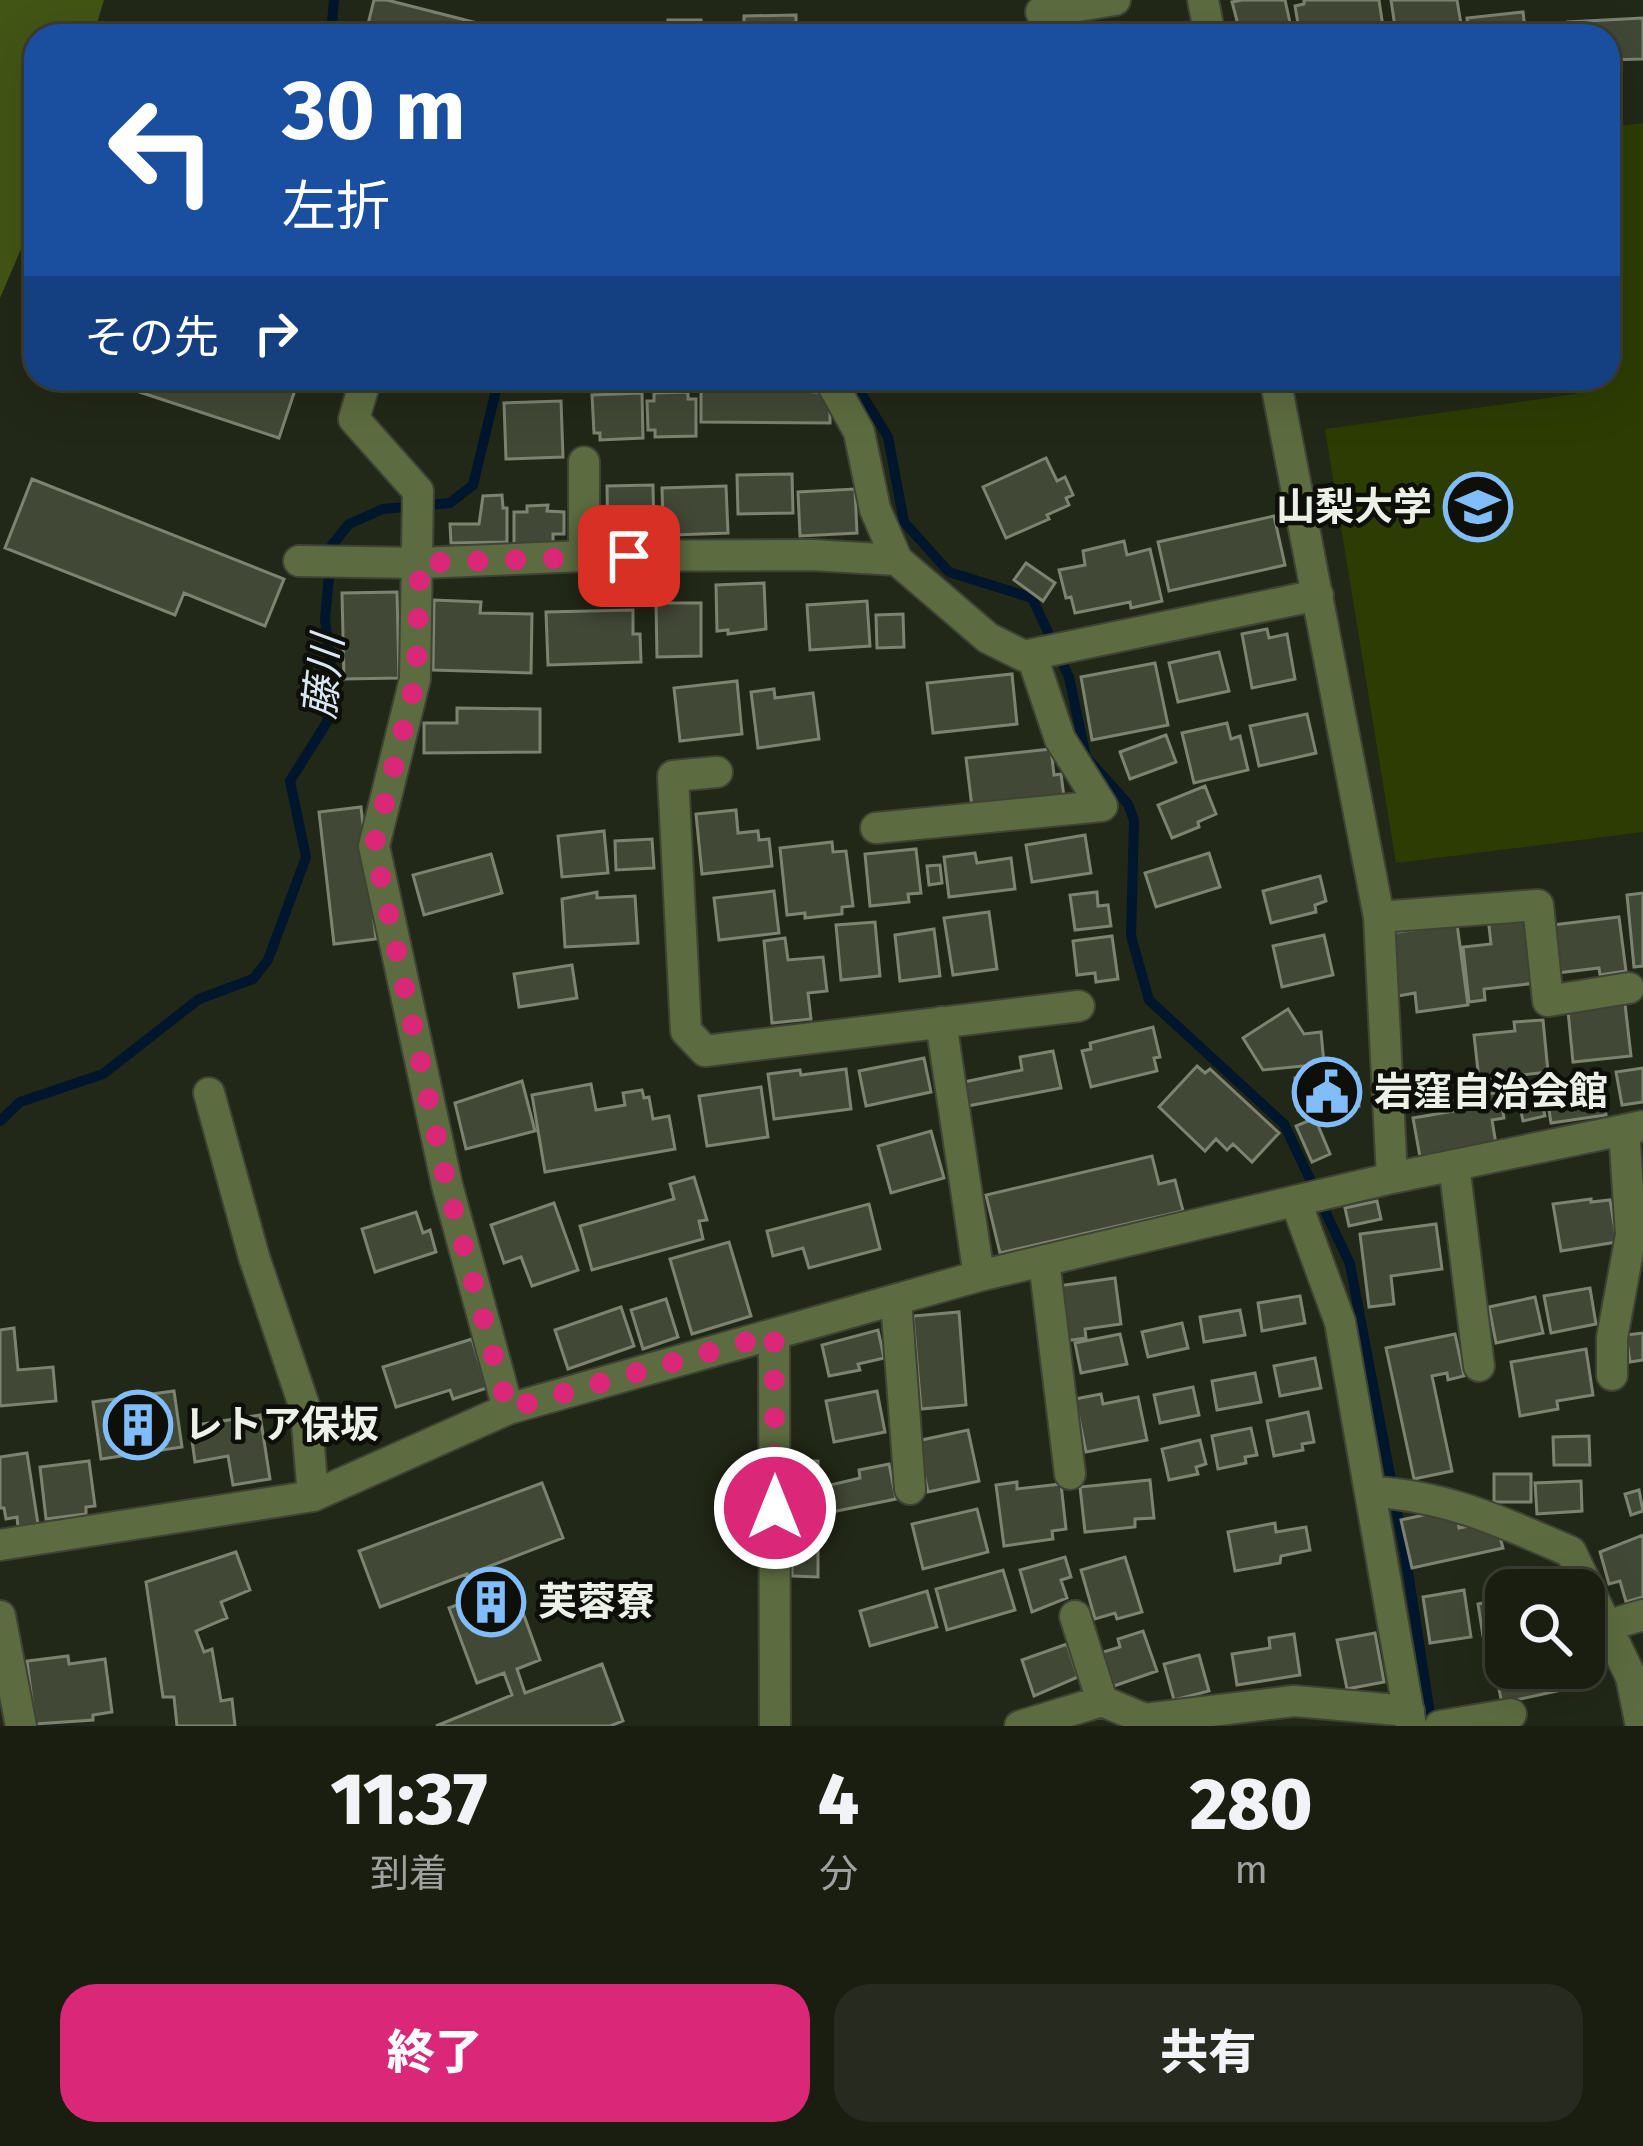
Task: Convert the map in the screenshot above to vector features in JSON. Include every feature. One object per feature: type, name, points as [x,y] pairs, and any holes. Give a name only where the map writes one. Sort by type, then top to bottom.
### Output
[{"type":"street","points":[[1040,12],[1115,0]]},
{"type":"street","points":[[362,390],[354,419],[418,491],[419,511],[416,679],[374,845],[447,1185],[508,1409]]},
{"type":"street","points":[[836,390],[859,432],[875,508],[897,560],[988,638],[1024,656],[1318,596]]},
{"type":"street","points":[[1277,390],[1379,917],[1392,1178]]},
{"type":"street","points":[[584,462],[584,556]]},
{"type":"street","points":[[305,561],[812,555],[897,560]]},
{"type":"street","points":[[876,829],[1102,806],[1060,740],[1048,653]]},
{"type":"street","points":[[718,772],[673,776],[686,1031],[705,1051],[1078,1006]]},
{"type":"street","points":[[1379,917],[1538,905],[1548,1001],[1629,988]]},
{"type":"street","points":[[941,1022],[979,1276]]},
{"type":"street","points":[[209,1093],[254,1257],[306,1411],[313,1496]]},
{"type":"street","points":[[0,1545],[313,1496],[508,1409],[979,1276],[1392,1178],[1634,1128],[1631,1235],[1612,1338],[1612,1375]]},
{"type":"street","points":[[1454,1166],[1479,1366]]},
{"type":"street","points":[[1020,1726],[1102,1701],[1144,1720],[1211,1719],[1294,1701],[1410,1719],[1373,1492],[1310,1198]]},
{"type":"street","points":[[1044,1261],[1070,1474]]},
{"type":"street","points":[[896,1300],[910,1489]]},
{"type":"street","points":[[774,1334],[775,1726]]},
{"type":"street","points":[[1373,1492],[1416,1494],[1474,1510],[1571,1552],[1630,1677],[1641,1726]]},
{"type":"street","points":[[1606,1626],[1643,1615]]},
{"type":"street","points":[[0,1616],[21,1726]]},
{"type":"street","points":[[1075,1616],[1102,1701]]},
{"type":"street","points":[[1441,1726],[1511,1714]]},
{"type":"green space","points":[[0,0],[104,0],[97,24],[24,24],[24,242],[0,298]]},
{"type":"green space","name":"山梨大学","points":[[1643,123],[1643,832],[1396,863],[1325,429],[1576,394],[1576,390],[1620,390],[1620,126]]},
{"type":"building","points":[[374,0],[387,0],[481,24],[368,24]]},
{"type":"building","points":[[1285,0],[1290,24],[1238,24],[1232,2]]},
{"type":"building","points":[[1304,0],[1379,0],[1383,24],[1298,24],[1295,6]]},
{"type":"building","points":[[1391,0],[1457,0],[1461,24],[1395,24]]},
{"type":"building","points":[[1523,12],[1524,24],[1468,24],[1467,18]]},
{"type":"building","points":[[796,15],[796,24],[744,24],[744,16]]},
{"type":"building","points":[[1643,18],[1643,59],[1620,60],[1620,24],[1568,22]]},
{"type":"building","points":[[668,20],[701,20],[701,24],[668,24]]},
{"type":"building","points":[[133,390],[295,390],[279,438]]},
{"type":"building","points":[[701,390],[830,392],[830,423],[701,422]]},
{"type":"building","points":[[688,392],[688,399],[696,399],[696,436],[655,437],[655,430],[648,430],[647,401],[654,401],[654,393]]},
{"type":"building","points":[[642,393],[643,438],[600,440],[600,433],[594,433],[592,395]]},
{"type":"building","points":[[561,401],[563,457],[506,459],[504,403]]},
{"type":"building","points":[[1046,458],[1057,481],[1065,477],[1073,495],[1066,498],[1069,505],[1006,538],[983,487]]},
{"type":"building","points":[[792,474],[793,513],[738,514],[737,475]]},
{"type":"building","points":[[32,479],[284,579],[265,626],[184,593],[175,615],[5,548]]},
{"type":"building","points":[[653,485],[654,534],[631,534],[632,545],[608,545],[607,486]]},
{"type":"building","points":[[726,486],[728,533],[673,535],[672,523],[663,523],[662,488]]},
{"type":"building","points":[[855,489],[857,533],[800,536],[798,492]]},
{"type":"building","points":[[502,495],[507,542],[451,543],[450,524],[479,524],[483,496]]},
{"type":"building","points":[[548,505],[547,511],[564,512],[564,534],[553,534],[553,544],[514,544],[514,512]]},
{"type":"building","points":[[1274,516],[1285,565],[1169,591],[1158,542]]},
{"type":"building","points":[[1124,541],[1127,555],[1150,549],[1162,601],[1075,613],[1059,570],[1085,565],[1083,551]]},
{"type":"building","points":[[1026,563],[1055,583],[1043,601],[1014,580]]},
{"type":"building","points":[[764,583],[766,629],[717,631],[716,585]]},
{"type":"building","points":[[397,592],[399,678],[344,679],[342,593]]},
{"type":"building","points":[[434,600],[481,602],[480,613],[532,614],[531,673],[433,670]]},
{"type":"building","points":[[867,601],[870,646],[810,650],[807,605]]},
{"type":"building","points":[[656,603],[701,603],[701,656],[657,657]]},
{"type":"building","points":[[633,610],[633,634],[640,634],[641,662],[548,665],[546,612]]},
{"type":"building","points":[[903,614],[904,647],[877,648],[876,615]]},
{"type":"building","points":[[1267,629],[1269,638],[1287,634],[1295,679],[1252,688],[1242,634]]},
{"type":"building","points":[[1219,652],[1229,691],[1178,702],[1169,663]]},
{"type":"building","points":[[1155,663],[1168,725],[1092,740],[1081,677]]},
{"type":"building","points":[[1012,674],[1017,724],[933,733],[927,683]]},
{"type":"building","points":[[737,681],[742,734],[680,741],[674,688]]},
{"type":"building","points":[[774,689],[775,698],[813,693],[819,739],[758,748],[751,692]]},
{"type":"building","points":[[457,708],[540,709],[540,752],[424,753],[424,723],[457,723]]},
{"type":"building","points":[[1307,714],[1316,753],[1259,766],[1250,726]]},
{"type":"building","points":[[1227,723],[1231,739],[1240,736],[1248,770],[1194,783],[1182,733]]},
{"type":"building","points":[[1166,735],[1176,762],[1130,779],[1120,752]]},
{"type":"building","points":[[1051,749],[1054,775],[1061,774],[1064,797],[972,807],[966,758]]},
{"type":"building","points":[[1205,786],[1216,814],[1172,838],[1158,805]]},
{"type":"building","points":[[361,807],[376,939],[334,944],[319,812]]},
{"type":"building","points":[[736,810],[738,833],[758,831],[759,840],[769,839],[772,866],[702,874],[696,814]]},
{"type":"building","points":[[604,831],[608,873],[562,877],[558,836]]},
{"type":"building","points":[[1085,835],[1091,873],[1032,882],[1026,845]]},
{"type":"building","points":[[652,839],[654,868],[616,870],[615,841]]},
{"type":"building","points":[[832,842],[833,852],[846,851],[853,906],[842,907],[842,914],[787,915],[780,848]]},
{"type":"building","points":[[916,849],[921,893],[908,894],[909,902],[870,906],[865,854]]},
{"type":"building","points":[[975,853],[977,863],[1011,858],[1015,889],[949,897],[944,857]]},
{"type":"building","points":[[1209,853],[1220,887],[1156,907],[1145,873]]},
{"type":"building","points":[[491,854],[502,893],[424,915],[413,875]]},
{"type":"building","points":[[940,865],[942,883],[929,885],[927,866]]},
{"type":"building","points":[[1320,876],[1326,901],[1315,905],[1316,912],[1271,923],[1263,891]]},
{"type":"building","points":[[774,891],[779,933],[719,940],[714,898]]},
{"type":"building","points":[[597,892],[597,898],[635,896],[638,943],[565,947],[562,899]]},
{"type":"building","points":[[1097,892],[1098,906],[1108,905],[1111,926],[1075,930],[1070,895]]},
{"type":"building","points":[[1643,893],[1643,966],[1634,967],[1627,895]]},
{"type":"building","points":[[989,912],[997,969],[953,975],[944,918]]},
{"type":"building","points":[[1527,912],[1536,983],[1484,989],[1485,1000],[1469,1002],[1463,947],[1491,944],[1488,917]]},
{"type":"building","points":[[1619,917],[1626,971],[1600,975],[1599,968],[1557,973],[1552,925]]},
{"type":"building","points":[[875,922],[880,976],[841,980],[836,925]]},
{"type":"building","points":[[1457,924],[1468,1005],[1417,1012],[1415,993],[1398,996],[1390,933]]},
{"type":"building","points":[[934,929],[940,976],[900,981],[895,935]]},
{"type":"building","points":[[1324,935],[1333,975],[1282,987],[1273,946]]},
{"type":"building","points":[[1112,936],[1118,979],[1096,982],[1095,973],[1077,975],[1073,941]]},
{"type":"building","points":[[785,938],[788,960],[823,957],[827,991],[808,993],[811,1019],[772,1023],[764,941]]},
{"type":"building","points":[[572,965],[577,998],[519,1007],[514,974]]},
{"type":"building","points":[[1625,1004],[1631,1056],[1573,1062],[1568,1011]]},
{"type":"building","points":[[1288,1009],[1304,1034],[1321,1032],[1324,1064],[1263,1070],[1243,1038]]},
{"type":"building","points":[[1543,1020],[1548,1072],[1479,1080],[1474,1035],[1515,1031],[1514,1022]]},
{"type":"building","points":[[1153,1027],[1160,1057],[1154,1058],[1157,1071],[1091,1087],[1082,1051],[1091,1049],[1090,1043]]},
{"type":"building","points":[[1053,1051],[1061,1088],[968,1106],[964,1082],[1022,1070],[1020,1057]]},
{"type":"building","points":[[924,1058],[931,1092],[866,1106],[859,1071]]},
{"type":"building","points":[[1197,1066],[1205,1073],[1210,1069],[1279,1133],[1252,1162],[1233,1144],[1227,1150],[1216,1139],[1205,1151],[1159,1107]]},
{"type":"building","points":[[1643,1068],[1643,1102],[1622,1105],[1616,1072]]},
{"type":"building","points":[[846,1069],[851,1109],[774,1119],[768,1074]]},
{"type":"building","name":"岩窪自治会館","points":[[1356,1073],[1359,1106],[1298,1110],[1295,1078]]},
{"type":"building","points":[[1601,1076],[1606,1115],[1551,1123],[1545,1084]]},
{"type":"building","points":[[522,1081],[535,1131],[466,1149],[455,1103]]},
{"type":"building","points":[[591,1084],[596,1110],[625,1105],[623,1093],[642,1090],[644,1098],[649,1097],[653,1119],[669,1116],[675,1149],[545,1172],[532,1095]]},
{"type":"building","points":[[761,1087],[768,1137],[707,1146],[699,1096]]},
{"type":"building","points":[[1538,1088],[1545,1116],[1523,1121],[1517,1092]]},
{"type":"building","points":[[1500,1092],[1504,1118],[1492,1120],[1496,1144],[1420,1157],[1413,1118],[1454,1111],[1453,1100]]},
{"type":"building","points":[[1315,1118],[1330,1154],[1312,1162],[1296,1126]]},
{"type":"building","points":[[931,1131],[944,1178],[891,1193],[878,1146]]},
{"type":"building","points":[[1152,1156],[1159,1184],[1175,1180],[1183,1211],[1000,1253],[986,1195]]},
{"type":"building","points":[[694,1177],[707,1220],[699,1221],[703,1239],[592,1270],[580,1226],[674,1199],[670,1184]]},
{"type":"building","points":[[1610,1200],[1617,1242],[1561,1251],[1553,1204]]},
{"type":"building","points":[[1377,1201],[1381,1219],[1349,1226],[1345,1208]]},
{"type":"building","points":[[554,1203],[578,1270],[532,1286],[521,1257],[504,1263],[491,1225]]},
{"type":"building","points":[[869,1204],[880,1249],[809,1268],[803,1248],[773,1256],[767,1231]]},
{"type":"building","points":[[416,1212],[423,1233],[430,1230],[436,1252],[375,1272],[362,1229]]},
{"type":"building","points":[[1436,1224],[1442,1269],[1391,1276],[1394,1304],[1369,1307],[1360,1234]]},
{"type":"building","points":[[729,1242],[751,1316],[692,1334],[670,1259]]},
{"type":"building","points":[[1115,1278],[1121,1324],[1085,1329],[1086,1338],[1065,1341],[1058,1286]]},
{"type":"building","points":[[1590,1288],[1596,1324],[1551,1333],[1544,1296]]},
{"type":"building","points":[[1300,1296],[1305,1323],[1262,1331],[1258,1303]]},
{"type":"building","points":[[1535,1297],[1543,1333],[1496,1343],[1489,1307]]},
{"type":"building","points":[[666,1299],[678,1337],[643,1349],[631,1310]]},
{"type":"building","points":[[621,1307],[634,1346],[568,1369],[555,1330]]},
{"type":"building","points":[[1240,1310],[1245,1335],[1204,1342],[1200,1317]]},
{"type":"building","points":[[959,1312],[966,1405],[921,1409],[913,1316]]},
{"type":"building","points":[[1182,1323],[1188,1348],[1148,1357],[1142,1332]]},
{"type":"building","points":[[14,1328],[18,1370],[53,1367],[56,1401],[0,1406],[0,1330]]},
{"type":"building","points":[[878,1330],[884,1358],[858,1364],[860,1370],[829,1376],[822,1345]]},
{"type":"building","points":[[1643,1333],[1643,1360],[1630,1362],[1626,1335]]},
{"type":"building","points":[[1120,1334],[1127,1364],[1081,1373],[1075,1343]]},
{"type":"building","points":[[1455,1334],[1464,1376],[1448,1380],[1447,1373],[1432,1376],[1452,1471],[1414,1479],[1386,1348]]},
{"type":"building","points":[[472,1339],[487,1388],[453,1399],[450,1390],[396,1407],[383,1367]]},
{"type":"building","points":[[1586,1349],[1593,1395],[1557,1401],[1558,1409],[1520,1416],[1511,1362]]},
{"type":"building","points":[[1315,1358],[1321,1388],[1280,1396],[1274,1366]]},
{"type":"building","points":[[1255,1373],[1261,1402],[1217,1410],[1212,1381]]},
{"type":"building","points":[[1193,1387],[1199,1415],[1160,1423],[1154,1395]]},
{"type":"building","name":"レトア保坂","points":[[174,1391],[182,1447],[101,1459],[93,1402]]},
{"type":"building","points":[[877,1391],[885,1432],[834,1442],[826,1401]]},
{"type":"building","points":[[1101,1394],[1103,1404],[1138,1397],[1147,1440],[1086,1452],[1075,1399]]},
{"type":"building","points":[[1308,1412],[1314,1442],[1302,1444],[1303,1450],[1274,1456],[1267,1421]]},
{"type":"building","points":[[260,1415],[270,1479],[233,1485],[228,1456],[195,1462],[190,1426]]},
{"type":"building","points":[[1251,1428],[1257,1455],[1245,1457],[1246,1463],[1218,1469],[1212,1436]]},
{"type":"building","points":[[968,1430],[979,1481],[928,1492],[917,1441]]},
{"type":"building","points":[[1589,1436],[1590,1465],[1554,1465],[1553,1437]]},
{"type":"building","points":[[1200,1440],[1206,1464],[1196,1467],[1198,1474],[1169,1480],[1162,1449]]},
{"type":"building","points":[[27,1453],[38,1524],[18,1527],[17,1517],[6,1519],[0,1508],[0,1457]]},
{"type":"building","points":[[89,1461],[95,1506],[86,1507],[86,1514],[46,1519],[40,1467]]},
{"type":"building","points":[[792,1461],[818,1461],[818,1577],[792,1576]]},
{"type":"building","points":[[889,1464],[896,1499],[832,1512],[826,1486],[860,1478],[859,1470]]},
{"type":"building","points":[[1494,1474],[1531,1474],[1531,1502],[1494,1502]]},
{"type":"building","points":[[1150,1480],[1154,1518],[1135,1519],[1135,1527],[1085,1532],[1080,1487]]},
{"type":"building","points":[[1581,1481],[1582,1511],[1537,1514],[1535,1483]]},
{"type":"building","points":[[1017,1482],[1017,1489],[1061,1484],[1066,1529],[1052,1531],[1053,1539],[1004,1546],[996,1485]]},
{"type":"building","name":"芙蓉寮","points":[[542,1483],[563,1538],[482,1569],[492,1593],[513,1585],[540,1660],[517,1669],[525,1693],[602,1664],[623,1721],[610,1726],[436,1726],[512,1695],[504,1673],[477,1683],[449,1608],[476,1598],[467,1574],[380,1607],[359,1551]]},
{"type":"building","points":[[1639,1490],[1643,1511],[1631,1515],[1625,1494]]},
{"type":"building","points":[[977,1509],[988,1552],[923,1569],[912,1524]]},
{"type":"building","points":[[1446,1510],[1457,1517],[1459,1528],[1469,1526],[1500,1537],[1503,1548],[1412,1568],[1401,1520]]},
{"type":"building","points":[[1275,1523],[1276,1532],[1306,1527],[1310,1550],[1281,1556],[1280,1563],[1235,1571],[1228,1532]]},
{"type":"building","points":[[1643,1535],[1643,1597],[1626,1602],[1620,1581],[1609,1584],[1600,1552]]},
{"type":"building","points":[[236,1552],[250,1590],[221,1602],[227,1618],[196,1631],[204,1652],[212,1649],[221,1701],[232,1699],[235,1726],[177,1726],[174,1697],[163,1697],[146,1582]]},
{"type":"building","points":[[1065,1557],[1071,1577],[1061,1580],[1067,1598],[1032,1612],[1020,1570]]},
{"type":"building","points":[[1125,1557],[1142,1612],[1095,1619],[1081,1570]]},
{"type":"building","points":[[1003,1570],[1015,1610],[947,1630],[936,1589]]},
{"type":"building","points":[[1464,1590],[1471,1637],[1430,1643],[1423,1597]]},
{"type":"building","points":[[927,1591],[937,1627],[870,1646],[860,1611]]},
{"type":"building","points":[[1485,1603],[1485,1636],[1483,1636],[1478,1604]]},
{"type":"building","points":[[1143,1631],[1157,1671],[1111,1687],[1100,1653],[1120,1647],[1118,1639]]},
{"type":"building","points":[[1375,1633],[1384,1682],[1347,1689],[1337,1640]]},
{"type":"building","points":[[1294,1634],[1300,1675],[1237,1685],[1232,1654],[1270,1648],[1269,1638]]},
{"type":"building","points":[[1067,1644],[1078,1677],[1034,1696],[1022,1660]]},
{"type":"building","points":[[1199,1655],[1209,1691],[1174,1700],[1164,1664]]},
{"type":"building","points":[[68,1656],[69,1664],[105,1659],[112,1712],[93,1715],[93,1720],[35,1724],[27,1661]]},
{"type":"building","points":[[1499,1689],[1566,1689],[1502,1703]]},
{"type":"waterway","name":"藤川","points":[[332,24],[334,0]]},
{"type":"waterway","name":"藤川","points":[[0,1121],[20,1102],[103,1074],[199,999],[253,979],[268,960],[306,857],[290,781],[327,722],[332,674],[325,619],[332,545],[349,524],[383,509],[450,503],[473,485],[496,390]]},
{"type":"waterway","points":[[859,390],[888,437],[904,522],[949,572],[1032,598],[1069,677],[1086,757],[1128,804],[1134,820],[1131,936],[1149,1000],[1284,1124],[1350,1264],[1432,1726]]},
{"type":"place","name":"山梨大学","points":[[1478,507]]},
{"type":"place","name":"岩窪自治会館","points":[[1327,1092]]},
{"type":"place","name":"レトア保坂","points":[[138,1425]]},
{"type":"place","name":"芙蓉寮","points":[[491,1602]]},
{"type":"route","points":[[629,556],[420,563],[416,679],[374,845],[447,1185],[508,1409],[774,1334],[775,1508]]}]
